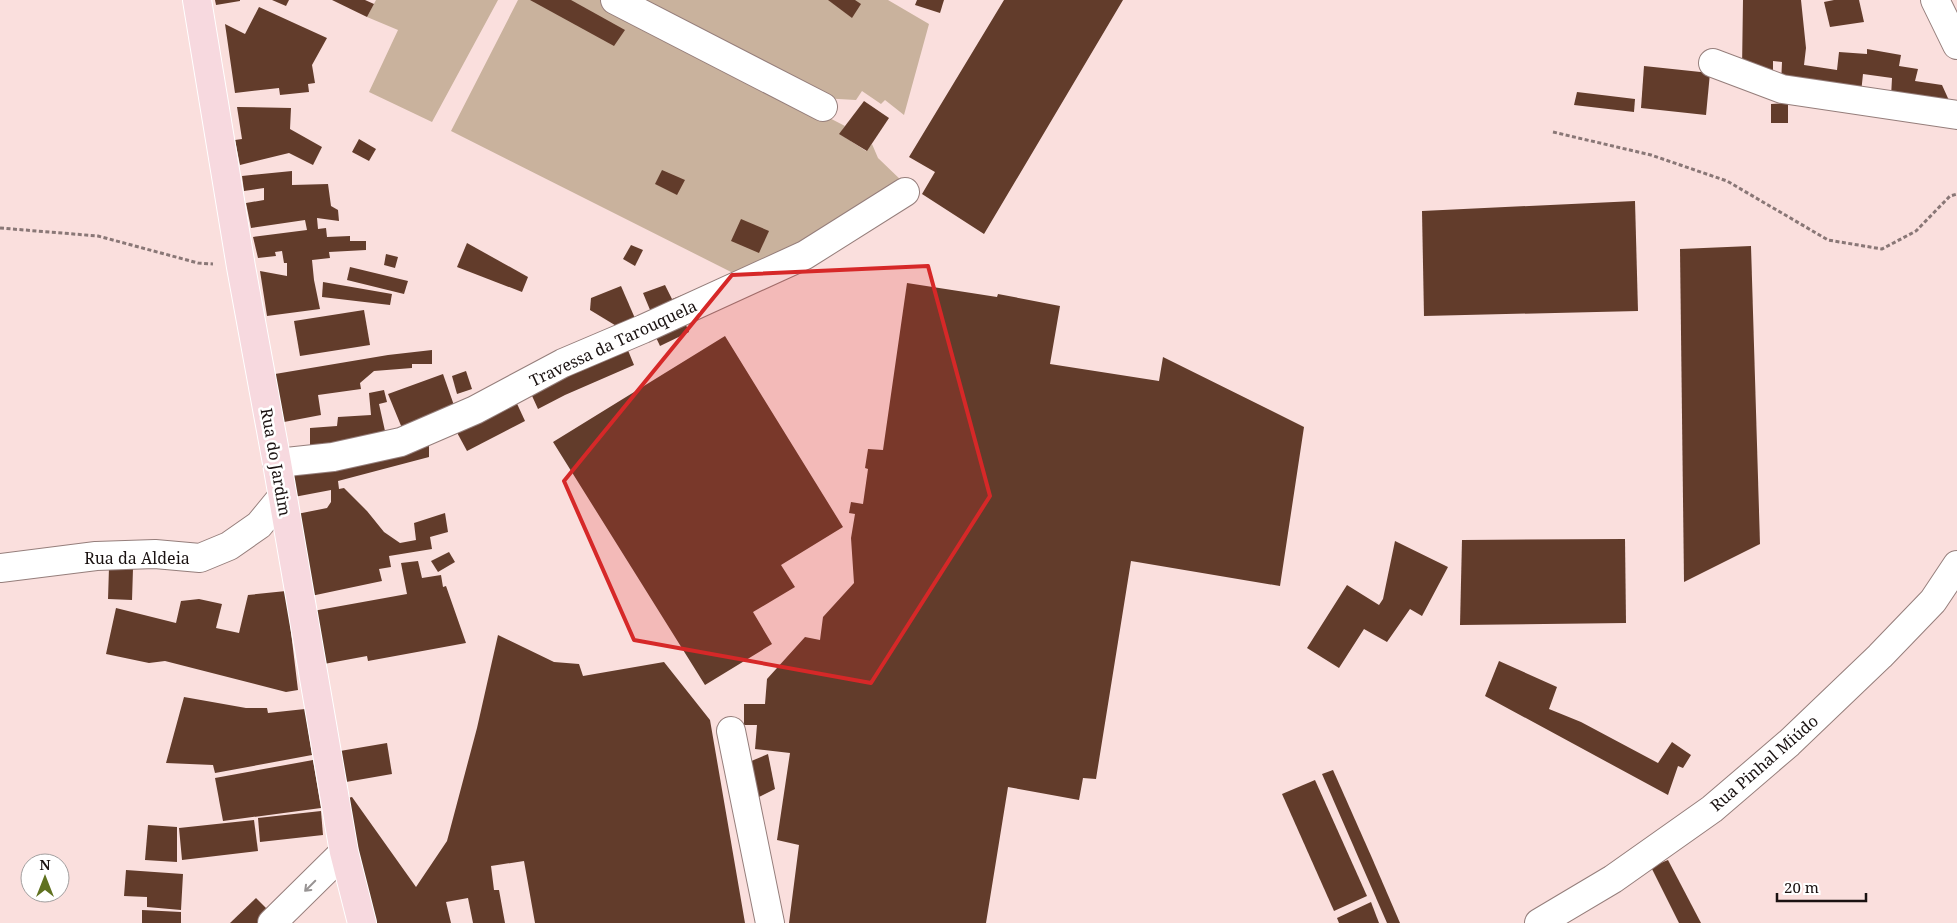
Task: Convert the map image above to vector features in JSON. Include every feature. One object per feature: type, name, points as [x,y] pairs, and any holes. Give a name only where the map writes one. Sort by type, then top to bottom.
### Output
[{"type":"main road","name":"Rua do Jardim","points":[[197,0],[240,267],[277,463],[344,852],[362,923]]},
{"type":"street","points":[[615,0],[823,107]]},
{"type":"street","points":[[1935,0],[1957,45]]},
{"type":"street","points":[[1713,63],[1782,89],[1957,115]]},
{"type":"street","name":"Travessa da Tarouquela","points":[[277,463],[332,457],[401,442],[418,435],[475,410],[563,363],[643,329],[805,255],[905,192]]},
{"type":"street","name":"Rua da Aldeia","points":[[0,568],[96,556],[155,554],[200,558],[229,546],[259,525],[282,497]]},
{"type":"street","name":"Rua Pinhal Miúdo","points":[[1539,923],[1613,879],[1712,809],[1789,743],[1880,656],[1933,601],[1957,565]]},
{"type":"street","points":[[731,730],[770,923]]},
{"type":"street","points":[[272,923],[344,852]]},
{"type":"path","points":[[1553,132],[1651,155],[1727,181],[1828,240],[1882,250],[1916,231],[1950,196],[1957,194]]},
{"type":"path","points":[[0,228],[98,236],[198,263],[240,267]]},
{"type":"highlighted area","points":[[928,266],[990,496],[871,683],[634,640],[564,481],[732,275]]},
{"type":"shaded area","points":[[376,0],[498,0],[432,122],[369,92],[398,30],[367,17]]},
{"type":"shaded area","points":[[518,0],[601,0],[845,126],[840,134],[866,151],[872,144],[878,158],[904,183],[743,278],[451,131]]},
{"type":"shaded area","points":[[634,0],[888,0],[929,24],[904,115],[885,100],[881,104],[862,91],[856,100],[821,98]]},
{"type":"building","points":[[215,0],[240,0],[240,1],[216,5]]},
{"type":"building","points":[[272,0],[289,0],[286,6]]},
{"type":"building","points":[[332,0],[365,0],[374,4],[367,17]]},
{"type":"building","points":[[530,0],[571,0],[625,30],[614,46]]},
{"type":"building","points":[[828,0],[855,0],[861,4],[852,18]]},
{"type":"building","points":[[917,0],[944,0],[940,13],[915,5]]},
{"type":"building","points":[[1004,0],[1123,0],[984,234],[922,194],[935,172],[909,157]]},
{"type":"building","points":[[1743,0],[1801,0],[1806,48],[1804,65],[1837,70],[1839,52],[1867,54],[1867,49],[1901,55],[1899,66],[1918,69],[1915,81],[1942,85],[1952,107],[1891,97],[1892,78],[1863,74],[1861,93],[1781,84],[1782,62],[1773,61],[1773,71],[1742,70]]},
{"type":"building","points":[[1859,0],[1864,22],[1830,27],[1824,2]]},
{"type":"building","points":[[259,7],[327,38],[312,65],[315,83],[308,84],[309,92],[280,95],[279,88],[235,93],[225,24],[245,34]]},
{"type":"building","points":[[1644,66],[1710,73],[1706,115],[1641,108]]},
{"type":"building","points":[[1577,92],[1635,99],[1634,112],[1574,105]]},
{"type":"building","points":[[864,101],[889,118],[867,151],[839,134]]},
{"type":"building","points":[[1788,103],[1788,123],[1771,123],[1771,104]]},
{"type":"building","points":[[237,107],[291,108],[290,129],[322,147],[313,165],[289,153],[240,165],[235,140],[242,139]]},
{"type":"building","points":[[359,139],[376,149],[369,161],[352,152]]},
{"type":"building","points":[[662,170],[685,180],[677,195],[655,184]]},
{"type":"building","points":[[292,171],[292,185],[328,184],[331,206],[338,210],[339,221],[317,218],[318,229],[326,228],[327,237],[350,236],[350,241],[366,241],[366,250],[329,252],[330,258],[312,260],[320,309],[267,316],[260,271],[287,276],[287,263],[284,263],[282,251],[275,252],[276,256],[258,258],[253,237],[307,230],[305,220],[251,228],[246,203],[264,200],[264,188],[244,191],[242,176]]},
{"type":"building","points":[[1635,201],[1638,311],[1424,316],[1422,211]]},
{"type":"building","points":[[741,219],[769,231],[759,253],[731,241]]},
{"type":"building","points":[[467,243],[528,277],[522,292],[457,267]]},
{"type":"building","points":[[631,245],[643,250],[635,266],[623,259]]},
{"type":"building","points":[[1751,246],[1760,544],[1684,582],[1680,249]]},
{"type":"building","points":[[386,254],[398,257],[395,268],[384,265]]},
{"type":"building","points":[[350,267],[408,281],[404,294],[347,280]]},
{"type":"building","points":[[323,282],[392,294],[390,305],[322,297]]},
{"type":"building","points":[[907,283],[997,297],[998,294],[1060,306],[1050,364],[1159,381],[1163,357],[1304,427],[1280,586],[1131,561],[1096,779],[1083,778],[1079,800],[1008,787],[986,923],[789,923],[799,845],[777,840],[790,753],[755,749],[757,725],[744,725],[744,704],[765,704],[767,679],[805,637],[820,640],[823,617],[854,583],[851,538],[855,514],[849,513],[851,502],[863,504],[868,469],[865,468],[868,449],[883,450]]},
{"type":"building","points":[[711,284],[653,317],[643,293],[665,285],[672,299]]},
{"type":"building","points":[[621,286],[637,323],[623,330],[590,310],[591,298]]},
{"type":"building","points":[[364,310],[370,345],[300,356],[294,321]]},
{"type":"building","points":[[683,318],[689,332],[660,346],[653,331]]},
{"type":"building","points":[[725,336],[843,527],[781,565],[795,587],[753,612],[772,644],[705,685],[553,442]]},
{"type":"building","points":[[625,343],[634,365],[538,409],[528,387]]},
{"type":"building","points":[[432,350],[432,364],[412,364],[412,368],[374,371],[360,383],[361,389],[318,395],[321,415],[284,422],[275,374],[388,355]]},
{"type":"building","points":[[466,371],[472,389],[457,394],[452,376]]},
{"type":"building","points":[[443,374],[456,411],[404,433],[388,394]]},
{"type":"building","points":[[384,390],[387,402],[379,404],[387,440],[310,452],[310,428],[337,426],[338,417],[371,415],[369,393]]},
{"type":"building","points":[[513,395],[525,421],[467,451],[454,427]]},
{"type":"building","points":[[429,436],[429,457],[338,481],[339,489],[344,488],[367,511],[384,532],[400,543],[416,540],[414,523],[445,513],[448,532],[430,537],[432,549],[389,556],[391,567],[379,569],[382,581],[311,596],[297,514],[327,508],[331,502],[331,490],[294,497],[289,469]]},
{"type":"building","points":[[1625,539],[1626,623],[1460,625],[1462,540]]},
{"type":"building","points":[[1395,541],[1448,567],[1422,616],[1410,609],[1387,642],[1364,629],[1339,668],[1307,648],[1347,585],[1379,605],[1383,599]]},
{"type":"building","points":[[449,552],[455,562],[438,572],[431,561]]},
{"type":"building","points":[[418,561],[422,578],[441,575],[443,587],[446,586],[466,643],[368,661],[367,656],[324,664],[313,611],[407,594],[401,563]]},
{"type":"building","points":[[109,567],[133,568],[132,600],[108,599]]},
{"type":"building","points":[[286,591],[298,690],[286,692],[165,661],[149,663],[106,654],[116,608],[176,623],[181,601],[199,599],[222,604],[216,628],[239,633],[248,595]]},
{"type":"building","points":[[498,635],[554,662],[579,664],[583,676],[664,662],[710,720],[745,923],[535,923],[524,861],[491,866],[494,890],[499,890],[505,923],[473,923],[468,898],[446,902],[451,923],[374,923],[348,829],[348,798],[352,797],[416,887],[447,841],[477,728]]},
{"type":"building","points":[[1499,661],[1557,687],[1549,709],[1581,722],[1658,763],[1672,742],[1691,755],[1683,768],[1678,766],[1668,795],[1485,696]]},
{"type":"building","points":[[184,697],[246,708],[267,708],[268,713],[305,709],[312,755],[215,773],[213,765],[166,763]]},
{"type":"building","points":[[387,743],[392,774],[346,782],[340,751]]},
{"type":"building","points":[[768,754],[775,789],[757,798],[749,762]]},
{"type":"building","points":[[313,760],[321,808],[223,821],[215,778]]},
{"type":"building","points":[[1333,770],[1400,923],[1387,923],[1322,774]]},
{"type":"building","points":[[1315,780],[1367,896],[1334,911],[1282,794]]},
{"type":"building","points":[[321,811],[323,835],[260,842],[258,818]]},
{"type":"building","points":[[254,820],[258,851],[182,860],[179,828]]},
{"type":"building","points":[[148,825],[177,827],[177,862],[145,860]]},
{"type":"building","points":[[1668,860],[1701,923],[1679,923],[1651,867]]},
{"type":"building","points":[[126,870],[183,874],[181,910],[147,907],[147,897],[124,896]]},
{"type":"building","points":[[256,898],[273,915],[265,923],[230,923]]},
{"type":"building","points":[[1371,902],[1379,923],[1339,923],[1337,918]]},
{"type":"building","points":[[142,910],[181,912],[181,923],[142,923]]}]
